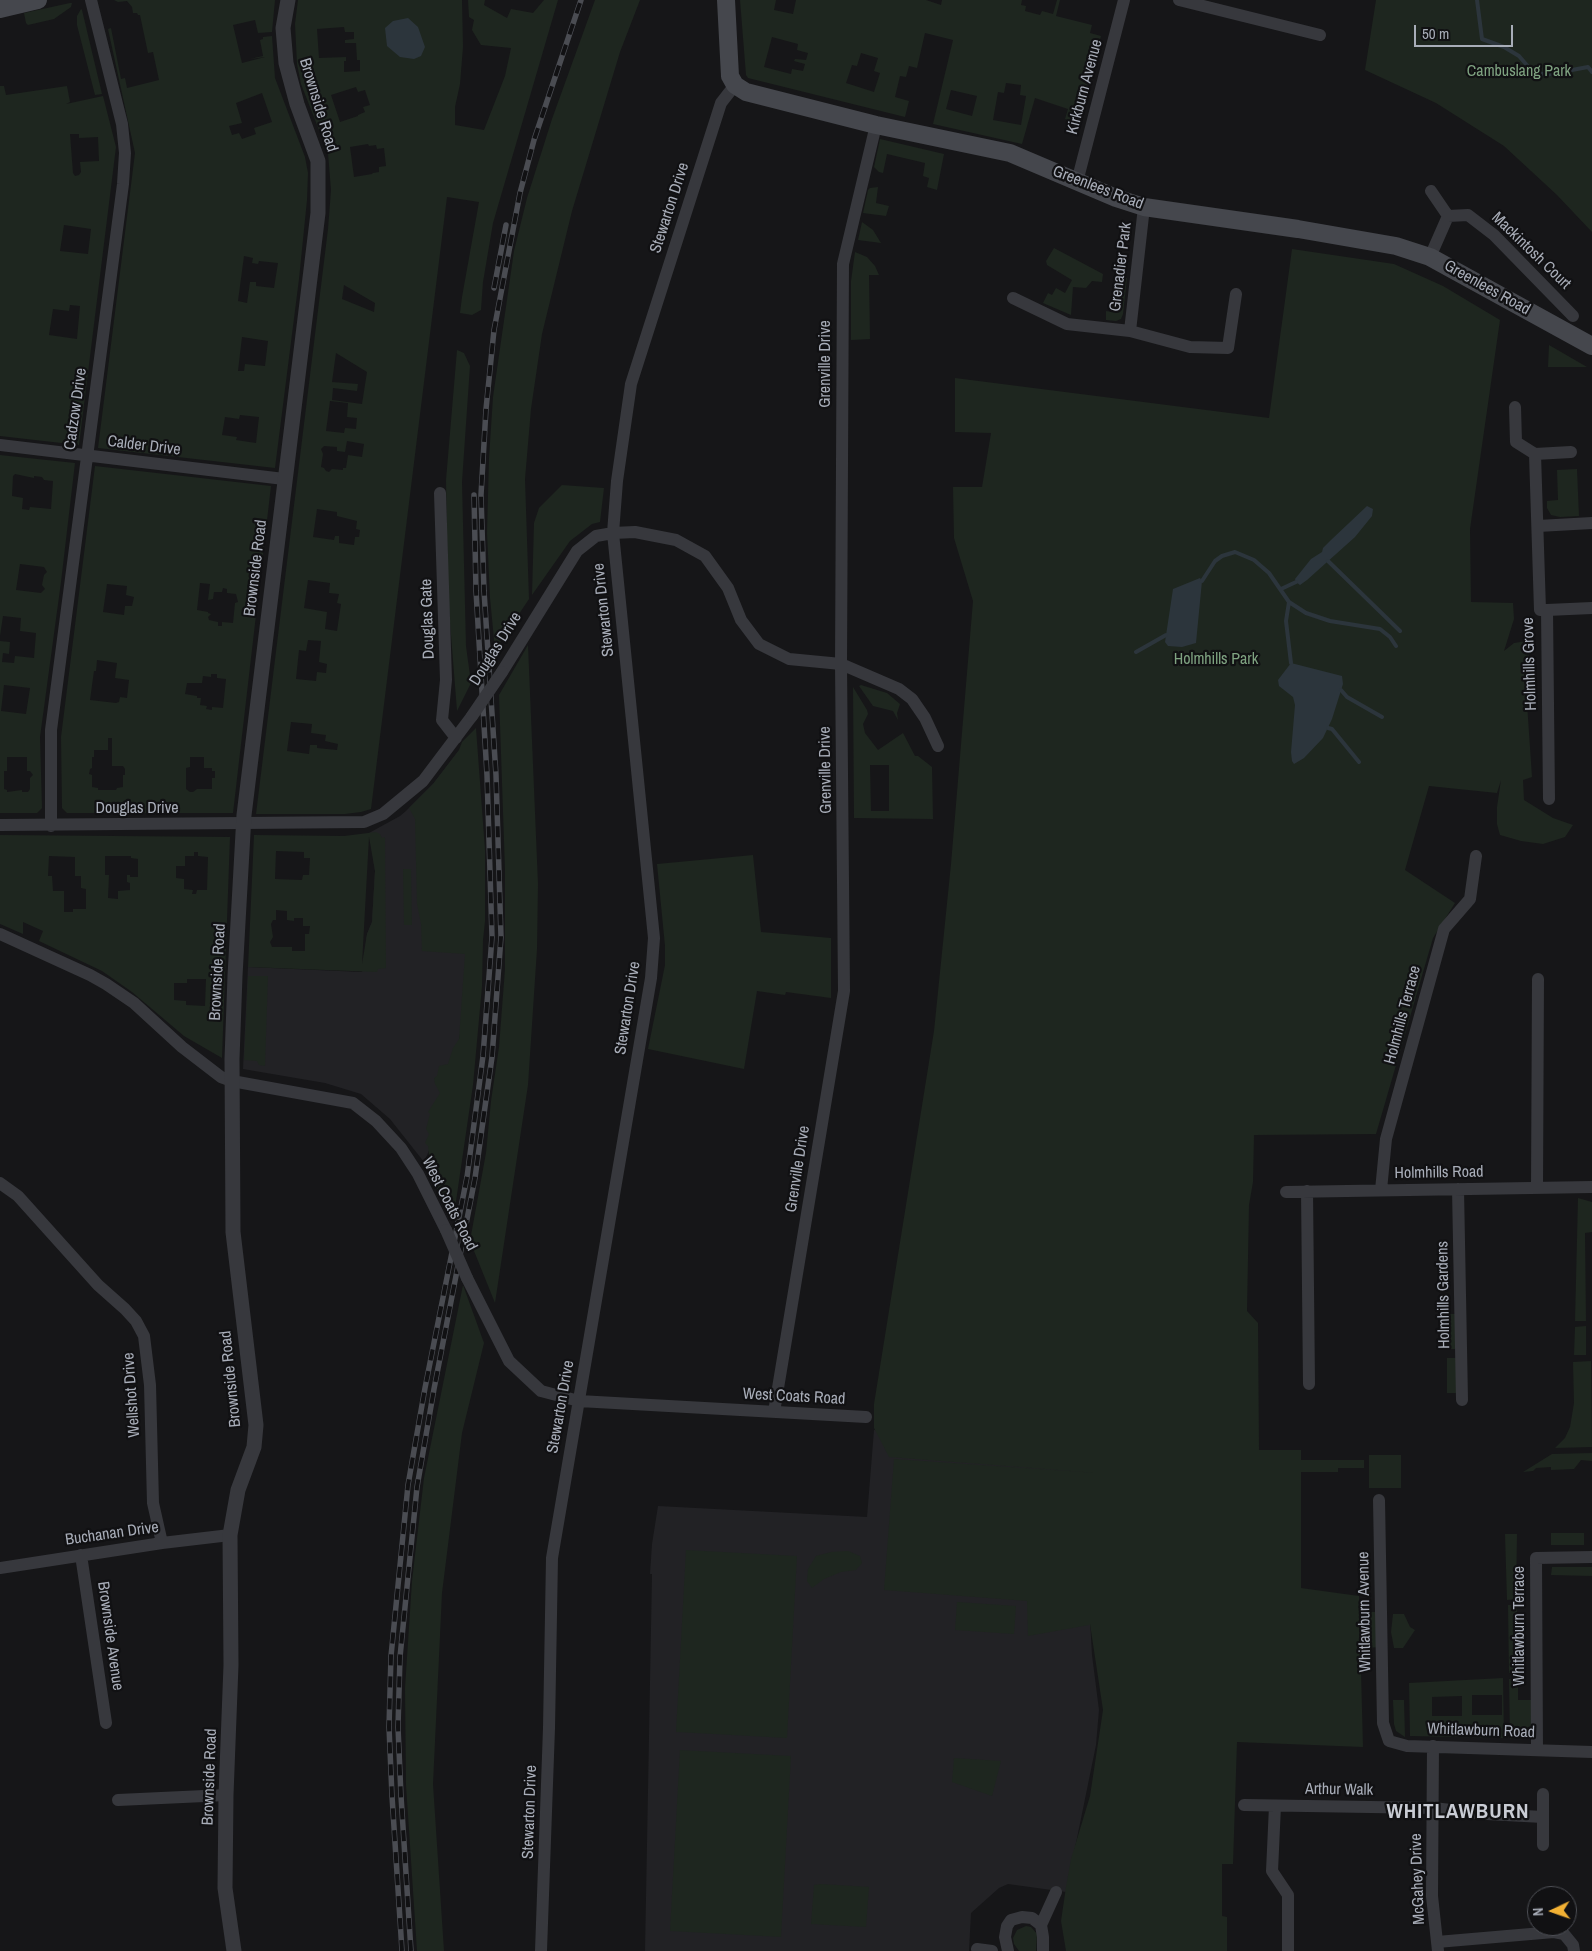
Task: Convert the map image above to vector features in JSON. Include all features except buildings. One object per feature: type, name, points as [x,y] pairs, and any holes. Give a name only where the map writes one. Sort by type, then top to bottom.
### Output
[{"type":"main road","points":[[0,8],[38,0]]},
{"type":"main road","points":[[726,0],[730,76],[735,85]]},
{"type":"main road","name":"Greenlees Road","points":[[735,85],[746,92],[876,125],[1010,153],[1116,198],[1144,207],[1298,229],[1396,246],[1430,257],[1592,346]]},
{"type":"street","name":"Cadzow Drive","points":[[52,826],[51,730],[123,184],[125,153],[122,124],[91,0]]},
{"type":"street","name":"Brownside Road","points":[[234,1951],[225,1888],[226,1795],[231,1665],[230,1535],[238,1490],[254,1447],[256,1425],[233,1232],[232,1081],[242,824],[318,213],[319,174],[315,151],[297,104],[286,63],[284,28],[288,0]]},
{"type":"street","name":"Kirkburn Avenue","points":[[1077,182],[1124,0]]},
{"type":"street","points":[[1179,0],[1320,35]]},
{"type":"street","name":"Stewarton Drive","points":[[541,1951],[549,1728],[552,1558],[651,978],[654,938],[613,533],[617,481],[631,384],[720,103],[735,85]]},
{"type":"street","name":"Grenville Drive","points":[[774,1412],[844,990],[841,664],[843,264],[876,125]]},
{"type":"street","points":[[1430,257],[1448,216],[1431,191]]},
{"type":"street","name":"Grenadier Park","points":[[1130,331],[1144,207]]},
{"type":"street","name":"Mackintosh Court","points":[[1448,216],[1468,215],[1494,235],[1573,316]]},
{"type":"street","name":"Grenadier Park","points":[[1013,298],[1067,324],[1130,331],[1190,347],[1228,348],[1236,294]]},
{"type":"street","points":[[1515,407],[1516,442],[1535,454],[1570,452]]},
{"type":"street","name":"Calder Drive","points":[[0,446],[284,479]]},
{"type":"street","points":[[1535,454],[1538,526],[1592,523]]},
{"type":"street","name":"Douglas Gate","points":[[440,493],[446,680],[442,720],[456,738]]},
{"type":"street","name":"Holmhills Grove","points":[[1538,526],[1540,610],[1547,610],[1549,799]]},
{"type":"street","name":"Douglas Drive","points":[[0,825],[364,822],[383,814],[423,781],[456,738],[502,672],[557,581],[577,552],[596,536],[613,533],[635,532],[676,540],[705,556],[728,588],[741,620],[759,644],[788,659],[841,664],[899,689],[912,699],[925,718],[938,746]]},
{"type":"street","points":[[1547,610],[1592,608]]},
{"type":"street","name":"Holmhills Terrace","points":[[1380,1190],[1386,1139],[1444,929],[1470,899],[1476,856]]},
{"type":"street","name":"West Coats Road","points":[[0,934],[106,984],[134,1004],[199,1061],[221,1077],[232,1081],[353,1103],[376,1121],[401,1148],[418,1174],[446,1230],[466,1278],[509,1361],[541,1390],[579,1401],[866,1417]]},
{"type":"street","points":[[1537,1188],[1538,979]]},
{"type":"street","name":"Wellshot Drive","points":[[1,1185],[25,1203],[98,1285],[126,1309],[136,1321],[144,1336],[150,1385],[153,1502],[162,1543]]},
{"type":"street","name":"Holmhills Road","points":[[1286,1192],[1592,1188]]},
{"type":"street","name":"Holmhills Gardens","points":[[1458,1189],[1462,1400]]},
{"type":"street","points":[[1307,1192],[1309,1384]]},
{"type":"street","name":"Whitlawburn Avenue","points":[[1379,1500],[1383,1723]]},
{"type":"street","name":"Buchanan Drive","points":[[0,1568],[162,1543],[230,1535]]},
{"type":"street","name":"Brownside Avenue","points":[[81,1555],[106,1723]]},
{"type":"street","name":"Whitlawburn Terrace","points":[[1537,1749],[1536,1558],[1592,1557]]},
{"type":"street","name":"Whitlawburn Road","points":[[1383,1723],[1389,1741],[1407,1746],[1592,1752]]},
{"type":"street","name":"McGahey Drive","points":[[1433,1746],[1432,1896],[1438,1947]]},
{"type":"street","points":[[1543,1794],[1543,1844]]},
{"type":"street","points":[[118,1800],[226,1795]]},
{"type":"street","name":"Arthur Walk","points":[[1244,1805],[1433,1808],[1543,1817]]},
{"type":"street","points":[[1275,1806],[1272,1871],[1288,1894],[1288,1951]]},
{"type":"street","points":[[1040,1925],[1056,1892]]},
{"type":"street","points":[[978,1949],[1008,1950],[1005,1937],[1006,1926],[1011,1920],[1022,1916],[1032,1918],[1040,1925],[1043,1937],[1043,1951]]},
{"type":"street","points":[[1438,1947],[1554,1932],[1564,1934],[1574,1945],[1574,1951]]},
{"type":"shaded area","points":[[408,18],[418,27],[425,47],[421,56],[414,59],[400,57],[387,46],[385,28],[393,21]]},
{"type":"shaded area","points":[[1367,506],[1373,509],[1372,516],[1355,537],[1307,580],[1300,585],[1296,582],[1295,579],[1311,559],[1322,552],[1323,548]]},
{"type":"shaded area","points":[[1200,578],[1202,581],[1196,643],[1182,647],[1168,646],[1165,642],[1173,589]]},
{"type":"shaded area","points":[[1291,663],[1342,676],[1343,684],[1332,719],[1323,738],[1304,758],[1294,764],[1291,752],[1295,705],[1293,697],[1279,686],[1278,680]]},
{"type":"shaded area","points":[[460,749],[467,965],[454,1094],[424,1162],[390,1119],[361,1094],[325,1083],[243,1069],[248,967],[362,972],[367,934],[372,922],[375,871],[369,833],[406,811],[433,784]]},
{"type":"shaded area","points":[[874,1430],[1128,1440],[1090,1620],[1099,1710],[1096,1745],[1066,1892],[1008,1884],[999,1888],[971,1913],[969,1951],[645,1951],[652,1574],[650,1574],[652,1544],[658,1506],[867,1517]]},
{"type":"green space","points":[[114,0],[275,0],[272,32],[258,33],[255,20],[233,25],[242,63],[265,57],[250,59],[263,56],[260,40],[263,37],[272,36],[275,78],[305,157],[308,173],[299,279],[275,468],[98,448],[135,153],[108,29],[111,28],[121,79],[125,78],[127,88],[159,80],[153,52],[148,53],[140,15],[133,13],[132,7],[127,1],[118,2]],"holes":[[[262,93],[272,122],[254,128],[256,134],[242,139],[239,133],[232,135],[229,126],[242,123],[236,103]],[[244,256],[253,258],[252,263],[258,264],[259,261],[278,263],[274,288],[256,286],[256,282],[250,282],[247,303],[238,301]],[[242,337],[268,341],[265,366],[245,364],[244,371],[238,371]],[[240,415],[259,417],[256,443],[236,440],[237,437],[222,435],[225,417],[239,419]]]},
{"type":"green space","points":[[298,0],[462,0],[463,47],[460,84],[455,107],[455,125],[484,130],[505,76],[511,48],[481,45],[472,30],[474,20],[469,17],[468,0],[485,0],[484,5],[507,18],[511,9],[533,13],[544,0],[558,0],[493,223],[483,282],[481,310],[472,315],[460,313],[479,202],[447,197],[371,809],[345,814],[256,814],[328,229],[331,190],[328,153],[301,84],[297,64],[295,24]],"holes":[[[344,27],[345,32],[354,32],[354,39],[345,40],[345,43],[356,43],[357,60],[360,60],[360,71],[344,72],[346,57],[319,58],[317,29]],[[356,87],[358,92],[365,90],[370,105],[363,107],[365,112],[340,122],[331,95]],[[368,144],[369,146],[376,145],[377,149],[384,148],[386,166],[379,167],[379,172],[354,177],[350,147]],[[344,285],[375,303],[374,312],[342,299]],[[336,353],[367,372],[362,404],[332,400],[333,388],[357,391],[358,384],[332,382]],[[330,401],[348,403],[347,417],[357,418],[356,429],[345,428],[344,433],[326,431]],[[347,441],[364,444],[362,457],[348,455],[346,468],[343,468],[343,470],[332,469],[329,472],[326,471],[321,467],[323,454],[321,449],[324,446],[337,447],[337,451],[345,452]],[[317,509],[337,512],[337,516],[357,521],[356,529],[360,530],[359,537],[355,537],[354,545],[339,543],[339,536],[335,536],[334,540],[313,537]],[[308,580],[330,583],[329,593],[339,594],[337,603],[341,604],[337,631],[325,629],[327,612],[304,608]],[[308,640],[321,641],[319,662],[327,664],[326,673],[317,672],[316,681],[296,679],[299,650],[306,651]],[[291,722],[312,724],[311,733],[326,735],[325,741],[338,744],[337,750],[317,748],[317,745],[310,745],[309,754],[287,751]]]},
{"type":"green space","points":[[595,0],[640,0],[620,52],[572,211],[542,334],[531,409],[525,479],[529,599],[495,650],[487,533],[489,458],[493,397],[514,251],[527,198],[552,119]]},
{"type":"green space","points":[[740,0],[776,0],[774,10],[793,14],[796,0],[926,0],[941,5],[942,0],[1022,0],[1021,5],[1026,6],[1025,11],[1040,15],[1042,11],[1053,14],[1057,0],[1060,0],[1056,16],[1092,25],[1090,33],[1101,36],[1078,123],[1065,119],[1068,109],[1035,98],[1022,144],[933,124],[953,40],[925,33],[917,68],[909,66],[906,77],[900,76],[895,97],[909,101],[905,117],[748,78],[746,75]],"holes":[[[772,37],[798,44],[797,50],[808,53],[806,60],[795,59],[794,61],[805,64],[803,71],[792,69],[791,74],[764,67]],[[861,53],[878,58],[874,71],[880,73],[874,92],[846,83],[852,65],[857,66]],[[1006,83],[1021,85],[1020,95],[1026,96],[1021,125],[993,120],[998,92],[1004,93]],[[951,90],[977,96],[972,116],[946,109]]]},
{"type":"green space","name":"Cambuslang Park","points":[[1376,0],[1592,0],[1592,232],[1557,195],[1504,146],[1436,103],[1365,70]]},
{"type":"green space","points":[[72,3],[71,7],[54,19],[28,25],[26,23],[24,13]]},
{"type":"green space","points":[[81,9],[102,94],[95,95],[77,25],[77,16]]},
{"type":"green space","points":[[0,86],[4,86],[6,95],[67,86],[70,102],[66,104],[103,96],[116,147],[79,445],[0,436]],"holes":[[[70,134],[79,134],[79,138],[98,137],[99,161],[80,162],[81,172],[75,176],[73,173]],[[64,225],[91,229],[88,254],[60,251]],[[70,305],[80,306],[77,339],[49,335],[53,309],[69,311]]]},
{"type":"green space","points":[[880,139],[944,154],[937,190],[927,187],[929,178],[923,176],[925,163],[887,154],[883,173],[879,172],[874,167]]},
{"type":"green space","points":[[878,187],[876,203],[889,206],[886,216],[863,213],[868,190]]},
{"type":"green space","points":[[862,222],[873,230],[881,243],[858,240]]},
{"type":"green space","points":[[1054,248],[1103,274],[1102,282],[1092,281],[1086,288],[1073,287],[1071,315],[1043,303],[1048,293],[1052,295],[1056,288],[1065,293],[1072,280],[1047,265],[1046,261]]},
{"type":"green space","name":"Holmhills Park","points":[[1292,249],[1394,264],[1443,286],[1500,320],[1470,529],[1471,602],[1513,603],[1514,619],[1504,651],[1514,643],[1527,641],[1530,665],[1527,703],[1532,777],[1523,780],[1524,800],[1553,818],[1573,825],[1565,837],[1543,844],[1521,841],[1500,835],[1497,824],[1497,807],[1501,780],[1497,793],[1429,786],[1405,870],[1455,903],[1433,938],[1376,1134],[1254,1135],[1253,1182],[1249,1205],[1247,1311],[1258,1323],[1259,1450],[1301,1450],[1301,1460],[1364,1460],[1364,1468],[1338,1468],[1338,1472],[1301,1472],[1301,1588],[1359,1596],[1363,1747],[1237,1742],[1233,1864],[1222,1864],[1222,1916],[1227,1917],[1227,1951],[1066,1951],[1061,1921],[1066,1887],[1071,1859],[1090,1796],[1103,1710],[1090,1624],[1028,1636],[1027,1601],[884,1590],[894,1459],[1097,1473],[889,1457],[874,1428],[874,1404],[934,1031],[951,864],[973,601],[954,538],[953,487],[982,487],[991,433],[955,432],[955,378],[1269,418]]},
{"type":"green space","points":[[855,252],[867,257],[875,266],[879,275],[869,275],[870,339],[851,340],[851,281]]},
{"type":"green space","points":[[1116,275],[1127,278],[1123,314],[1121,319],[1116,321],[1106,320],[1106,311],[1112,312],[1114,291],[1119,281]]},
{"type":"green space","points":[[1549,345],[1587,367],[1548,367]]},
{"type":"green space","points":[[457,350],[464,353],[470,366],[462,482],[466,646],[471,683],[457,711],[448,597],[446,480]]},
{"type":"green space","points":[[0,455],[75,463],[40,737],[42,808],[37,813],[0,813],[0,641],[10,642],[9,654],[3,653],[2,662],[14,663],[15,656],[34,658],[36,633],[20,631],[21,618],[3,616],[0,636]],"holes":[[[15,474],[34,478],[34,476],[53,481],[51,509],[30,507],[29,510],[22,509],[23,498],[12,496],[13,476]],[[20,564],[44,567],[47,572],[44,575],[42,585],[45,589],[41,593],[16,590]],[[4,685],[30,688],[26,714],[1,711]],[[7,757],[27,757],[27,771],[30,771],[33,775],[30,778],[30,789],[28,792],[22,792],[22,790],[7,792],[4,789],[4,771],[7,771]]]},
{"type":"green space","points":[[95,466],[271,486],[233,813],[67,813],[62,808],[61,737]],"holes":[[[200,583],[210,584],[208,600],[213,599],[214,592],[222,592],[223,588],[227,589],[227,593],[236,594],[238,602],[235,603],[233,623],[222,622],[222,626],[218,626],[218,622],[209,620],[208,617],[211,614],[197,610]],[[107,584],[127,586],[126,595],[134,597],[132,606],[125,606],[124,615],[103,612]],[[97,660],[117,663],[115,678],[129,680],[127,698],[120,697],[119,702],[116,703],[90,700],[94,671],[96,671]],[[211,674],[217,674],[217,678],[226,679],[223,708],[212,707],[212,710],[206,709],[207,706],[200,705],[201,698],[185,694],[187,683],[202,683],[203,676],[211,677]],[[108,738],[112,738],[112,766],[123,766],[125,769],[123,787],[116,790],[98,790],[98,788],[92,787],[92,775],[89,774],[92,768],[94,750],[108,750]],[[190,757],[204,757],[204,768],[212,768],[212,771],[215,771],[215,778],[212,778],[212,789],[197,789],[193,792],[186,789],[186,768],[190,767]]]},
{"type":"green space","points":[[1577,469],[1579,516],[1560,517],[1551,515],[1547,508],[1547,501],[1558,500],[1557,470]]},
{"type":"green space","points":[[562,485],[604,488],[600,522],[592,524],[570,541],[532,595],[534,523],[539,508]]},
{"type":"green space","points":[[528,645],[538,884],[537,949],[528,1085],[495,1303],[470,1241],[486,1153],[499,1047],[505,969],[505,870],[499,695]]},
{"type":"green space","points":[[859,686],[887,693],[900,704],[897,713],[898,720],[893,711],[873,706]]},
{"type":"green space","points":[[853,687],[867,710],[868,714],[863,724],[865,733],[878,750],[903,733],[915,756],[918,756],[932,767],[933,819],[854,818]],"holes":[[[870,765],[889,765],[889,811],[871,811]]]},
{"type":"green space","points":[[476,728],[485,850],[485,921],[482,986],[473,1085],[454,1215],[444,1203],[428,1171],[426,1166],[429,1155],[428,1146],[425,1143],[429,1134],[426,1129],[430,1114],[428,1112],[440,1093],[434,1078],[437,1076],[439,1066],[448,1064],[453,1048],[459,1039],[465,954],[422,951],[421,924],[417,904],[415,819],[409,808],[433,784],[459,750],[462,742]]},
{"type":"green space","points":[[376,832],[382,838],[385,837],[386,968],[378,969],[377,972],[248,967],[254,835],[344,836]],"holes":[[[369,837],[375,871],[372,922],[367,934],[362,964]],[[276,851],[304,852],[304,858],[310,858],[309,875],[303,875],[302,880],[275,879]],[[276,910],[287,911],[287,920],[294,921],[294,918],[303,918],[303,926],[310,926],[309,934],[305,934],[305,951],[292,951],[292,947],[272,947],[270,942],[273,937],[271,924],[273,920],[276,920]]]},
{"type":"green space","points":[[0,835],[230,837],[222,1058],[184,1036],[132,992],[102,971],[39,941],[43,931],[23,922],[23,934],[0,924]],"holes":[[[194,852],[198,852],[198,856],[208,857],[207,890],[197,890],[196,894],[192,894],[193,890],[184,889],[184,879],[176,878],[176,866],[185,866],[185,856],[194,856]],[[49,856],[75,857],[75,876],[81,876],[81,888],[86,889],[86,909],[73,909],[73,912],[64,912],[64,891],[53,891],[52,876],[48,876]],[[105,856],[131,856],[131,858],[138,859],[138,877],[127,875],[130,890],[118,891],[118,899],[108,898],[109,875],[105,875]],[[187,979],[206,979],[205,1006],[186,1005],[186,1001],[174,1000],[174,983],[187,983]]]},
{"type":"green space","points":[[753,855],[761,932],[831,938],[831,998],[786,992],[785,995],[757,991],[744,1069],[648,1049],[665,965],[665,946],[657,864]]},
{"type":"green space","points":[[403,869],[411,869],[412,925],[404,925]]},
{"type":"green space","points":[[248,976],[268,976],[265,1066],[259,1065],[257,1061],[244,1060]]},
{"type":"green space","points":[[1578,1198],[1592,1202],[1592,1232],[1585,1233],[1586,1321],[1575,1321]]},
{"type":"green space","points":[[463,1285],[484,1343],[462,1433],[442,1593],[433,1784],[444,1951],[417,1951],[406,1785],[405,1688],[412,1581],[424,1478]]},
{"type":"green space","points":[[1446,1314],[1456,1314],[1457,1349],[1447,1349]]},
{"type":"green space","points":[[1586,1326],[1586,1355],[1574,1355],[1575,1327]]},
{"type":"green space","points":[[1447,1358],[1456,1358],[1457,1393],[1447,1393]]},
{"type":"green space","points":[[1591,1361],[1592,1447],[1555,1448],[1565,1438],[1570,1427],[1574,1403],[1573,1362]]},
{"type":"green space","points":[[1592,1453],[1592,1461],[1581,1460],[1574,1469],[1551,1470],[1551,1467],[1536,1468],[1533,1471],[1523,1472],[1552,1454]]},
{"type":"green space","points":[[1369,1455],[1401,1455],[1401,1488],[1369,1488]]},
{"type":"green space","points":[[1551,1533],[1584,1533],[1584,1545],[1551,1545]]},
{"type":"green space","points":[[1505,1534],[1517,1534],[1516,1599],[1507,1600]]},
{"type":"green space","points":[[686,1550],[797,1556],[787,1738],[676,1732]]},
{"type":"green space","points":[[848,1551],[860,1556],[862,1563],[856,1570],[841,1572],[824,1579],[812,1588],[807,1581],[808,1569],[816,1556],[831,1552]]},
{"type":"green space","points":[[1552,1567],[1592,1567],[1592,1576],[1551,1575]]},
{"type":"green space","points":[[957,1602],[1016,1606],[1014,1634],[955,1630]]},
{"type":"green space","points":[[1508,1605],[1517,1605],[1518,1673],[1509,1673]]},
{"type":"green space","points":[[1366,1612],[1378,1612],[1379,1647],[1367,1648]]},
{"type":"green space","points":[[1393,1614],[1404,1614],[1410,1627],[1415,1630],[1403,1648],[1394,1648],[1391,1632]]},
{"type":"green space","points":[[1503,1678],[1504,1738],[1410,1736],[1409,1683]],"holes":[[[1472,1695],[1502,1695],[1502,1715],[1472,1715]],[[1462,1696],[1462,1716],[1432,1716],[1432,1697]]]},
{"type":"green space","points":[[1518,1678],[1518,1700],[1531,1700],[1531,1725],[1524,1737],[1510,1739],[1509,1679]]},
{"type":"green space","points":[[1393,1700],[1404,1700],[1405,1737],[1396,1731]]},
{"type":"green space","points":[[680,1750],[791,1756],[781,1937],[670,1931]]},
{"type":"green space","points":[[954,1758],[1001,1761],[992,1796],[952,1782]]},
{"type":"green space","points":[[814,1885],[869,1887],[866,1927],[811,1924]]},
{"type":"green space","points":[[1026,1926],[1031,1927],[1037,1934],[1036,1951],[1019,1951],[1014,1944],[1013,1938],[1017,1930]]},
{"type":"waterway","points":[[1477,0],[1482,39],[1504,47],[1519,56],[1531,70],[1545,75],[1588,67],[1592,72]]},
{"type":"waterway","points":[[1202,581],[1215,561],[1222,556],[1235,552],[1254,560],[1269,573],[1289,602],[1286,621],[1291,663]]},
{"type":"waterway","points":[[1328,561],[1400,631]]},
{"type":"waterway","points":[[1281,589],[1296,582]]},
{"type":"waterway","points":[[1289,602],[1306,613],[1330,621],[1380,629],[1390,637],[1396,646]]},
{"type":"waterway","points":[[1136,652],[1166,635]]},
{"type":"waterway","points":[[1341,690],[1347,697],[1382,717]]},
{"type":"waterway","points":[[1328,728],[1332,729],[1359,762]]},
{"type":"railway","points":[[411,1951],[398,1727],[400,1657],[417,1487],[475,1178],[492,1057],[501,937],[496,775],[484,591],[481,495],[486,409],[494,330],[520,193],[534,140],[581,0]]},
{"type":"railway","points":[[494,288],[506,225]]},
{"type":"railway","points":[[402,1951],[389,1727],[391,1656],[408,1485],[425,1388],[467,1177],[483,1056],[492,937],[487,775],[476,591],[474,495]]},
{"type":"district","name":"WHITLAWBURN","points":[[1458,1812]]}]
